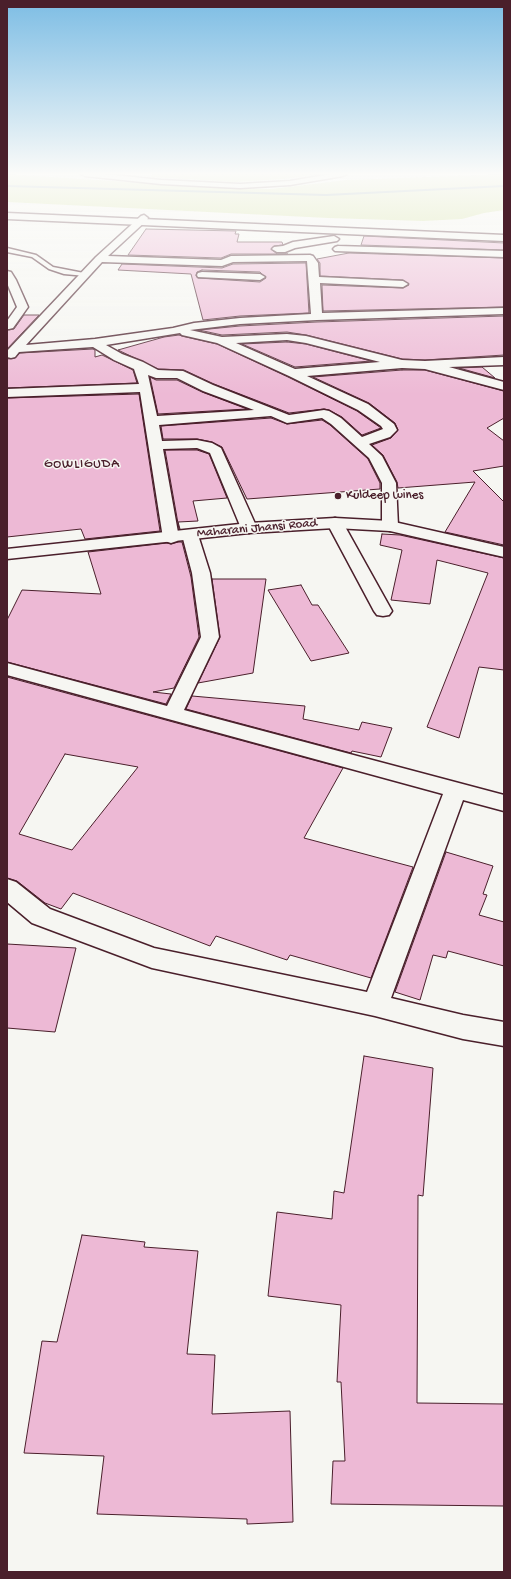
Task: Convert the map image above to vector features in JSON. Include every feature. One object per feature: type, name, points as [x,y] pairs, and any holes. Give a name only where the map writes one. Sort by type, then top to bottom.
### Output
[{"type":"main road","points":[[10,362],[16,349],[110,248]]},
{"type":"main road","points":[[270,248],[285,249],[310,258],[313,263],[317,317]]},
{"type":"main road","points":[[100,259],[222,263],[231,259],[310,258],[334,254],[338,249],[504,254]]},
{"type":"main road","points":[[87,273],[104,272]]},
{"type":"main road","points":[[7,274],[23,307],[8,325]]},
{"type":"main road","points":[[190,274],[260,277]]},
{"type":"main road","points":[[314,280],[403,284]]},
{"type":"main road","points":[[16,349],[95,343],[173,331],[194,326],[234,322],[317,317],[504,312]]},
{"type":"main road","points":[[8,325],[36,328]]},
{"type":"main road","points":[[173,331],[220,340],[287,337],[306,340],[402,364]]},
{"type":"main road","points":[[220,340],[363,407],[387,424],[390,430],[385,434],[360,442]]},
{"type":"main road","points":[[95,343],[118,357],[139,365],[156,374],[179,374],[208,388],[275,413],[287,419],[324,414],[336,421],[376,456],[389,483],[390,526]]},
{"type":"main road","points":[[95,358],[118,357]]},
{"type":"main road","points":[[293,373],[402,364],[425,365],[504,361]]},
{"type":"main road","points":[[139,365],[146,388],[171,538]]},
{"type":"main road","points":[[425,365],[504,386]]},
{"type":"main road","points":[[474,378],[504,376]]},
{"type":"main road","points":[[7,393],[146,388]]},
{"type":"main road","points":[[7,404],[87,402]]},
{"type":"main road","points":[[151,422],[275,413]]},
{"type":"main road","points":[[156,445],[197,444],[207,446],[216,451],[250,528]]},
{"type":"main road","points":[[335,523],[383,611]]},
{"type":"main road","name":"Maharani Jhansi Road","points":[[7,554],[171,538],[250,528],[335,523],[390,526],[504,552]]},
{"type":"main road","points":[[173,713],[210,637],[201,573],[190,535]]},
{"type":"main road","points":[[7,669],[504,803]]},
{"type":"main road","points":[[375,1005],[456,790]]},
{"type":"main road","points":[[7,888],[41,916],[152,958],[375,1005],[463,1027],[504,1034]]},
{"type":"lane","points":[[7,250],[34,256],[51,268],[64,272],[87,273]]},
{"type":"building","points":[[133,248],[272,248],[271,249],[277,254],[231,254],[221,258],[128,255]]},
{"type":"building","points":[[438,248],[504,248],[504,250]]},
{"type":"building","points":[[349,253],[504,258],[504,307],[323,311],[322,285],[403,288],[409,285],[403,280],[320,276],[320,263],[317,259]]},
{"type":"building","points":[[306,263],[309,313],[240,316],[203,320],[191,274],[118,270],[122,264],[222,268],[233,264]],"holes":[[[202,270],[260,272],[266,278],[260,282],[198,278],[196,276],[197,272]]]},
{"type":"building","points":[[24,315],[39,315],[7,349],[7,330],[14,329]]},
{"type":"building","points":[[504,316],[504,355],[425,360],[402,359],[306,335],[287,332],[222,335],[199,330],[240,326],[317,322]]},
{"type":"building","points":[[179,335],[217,344],[357,411],[381,428],[362,435],[342,417],[329,410],[324,409],[289,413],[214,384],[184,370],[158,369],[118,350],[164,337]]},
{"type":"building","points":[[287,342],[306,344],[371,361],[295,367],[242,344]]},
{"type":"building","points":[[95,350],[95,357],[102,355],[133,370],[137,383],[7,388],[7,359],[15,358],[20,353]]},
{"type":"building","points":[[482,367],[495,378],[459,368]]},
{"type":"building","points":[[402,370],[425,370],[504,391],[504,418],[487,428],[504,441],[504,466],[473,471],[504,502],[504,545],[445,532],[475,482],[398,488],[397,482],[383,455],[372,445],[391,438],[398,430],[395,423],[369,403],[313,377]]},
{"type":"building","points":[[150,377],[156,380],[177,380],[202,392],[247,409],[158,414]]},
{"type":"building","points":[[139,394],[160,531],[85,539],[81,529],[7,537],[7,398]]},
{"type":"building","points":[[271,418],[287,424],[322,420],[330,425],[368,459],[380,483],[380,489],[247,499],[222,447],[212,442],[197,439],[163,439],[161,426]]},
{"type":"building","points":[[165,450],[197,450],[209,454],[227,498],[193,501],[198,521],[178,522],[180,529],[179,529]]},
{"type":"building","points":[[382,534],[400,535],[504,558],[504,670],[479,667],[459,738],[427,727],[488,573],[437,560],[430,604],[391,600],[402,550],[380,545]]},
{"type":"building","points":[[182,542],[191,577],[199,637],[174,688],[153,692],[171,694],[166,704],[7,662],[7,620],[22,590],[101,594],[88,552],[167,543],[171,544]]},
{"type":"building","points":[[212,579],[266,579],[253,673],[198,683],[220,637]]},
{"type":"building","points":[[301,585],[312,605],[318,605],[349,653],[311,661],[268,590]]},
{"type":"building","points":[[7,677],[343,768],[304,838],[413,867],[371,978],[290,955],[287,960],[216,936],[210,946],[73,893],[61,909],[45,903],[17,881],[7,878]],"holes":[[[65,754],[138,767],[72,850],[19,834]]]},
{"type":"building","points":[[192,696],[305,706],[303,719],[359,730],[362,722],[392,728],[381,757],[352,751],[351,753],[186,709]]},
{"type":"building","points":[[446,852],[493,866],[483,894],[487,895],[479,915],[504,922],[504,966],[448,951],[446,958],[433,955],[420,1000],[395,992]]},
{"type":"building","points":[[7,944],[76,948],[55,1032],[7,1028]]},
{"type":"building","points":[[364,1056],[433,1068],[423,1196],[418,1195],[417,1403],[504,1404],[504,1506],[331,1504],[333,1461],[345,1461],[341,1382],[337,1382],[341,1305],[268,1296],[277,1212],[332,1219],[334,1191],[344,1193]]},
{"type":"building","points":[[82,1235],[145,1242],[144,1247],[198,1251],[187,1354],[215,1355],[212,1414],[290,1411],[293,1522],[247,1524],[247,1519],[97,1514],[104,1456],[24,1453],[42,1341],[57,1342]]},
{"type":"place","name":"Kuldeep wines","points":[[338,496]]},
{"type":"district","name":"GOWLIGUDA","points":[[82,465]]}]
